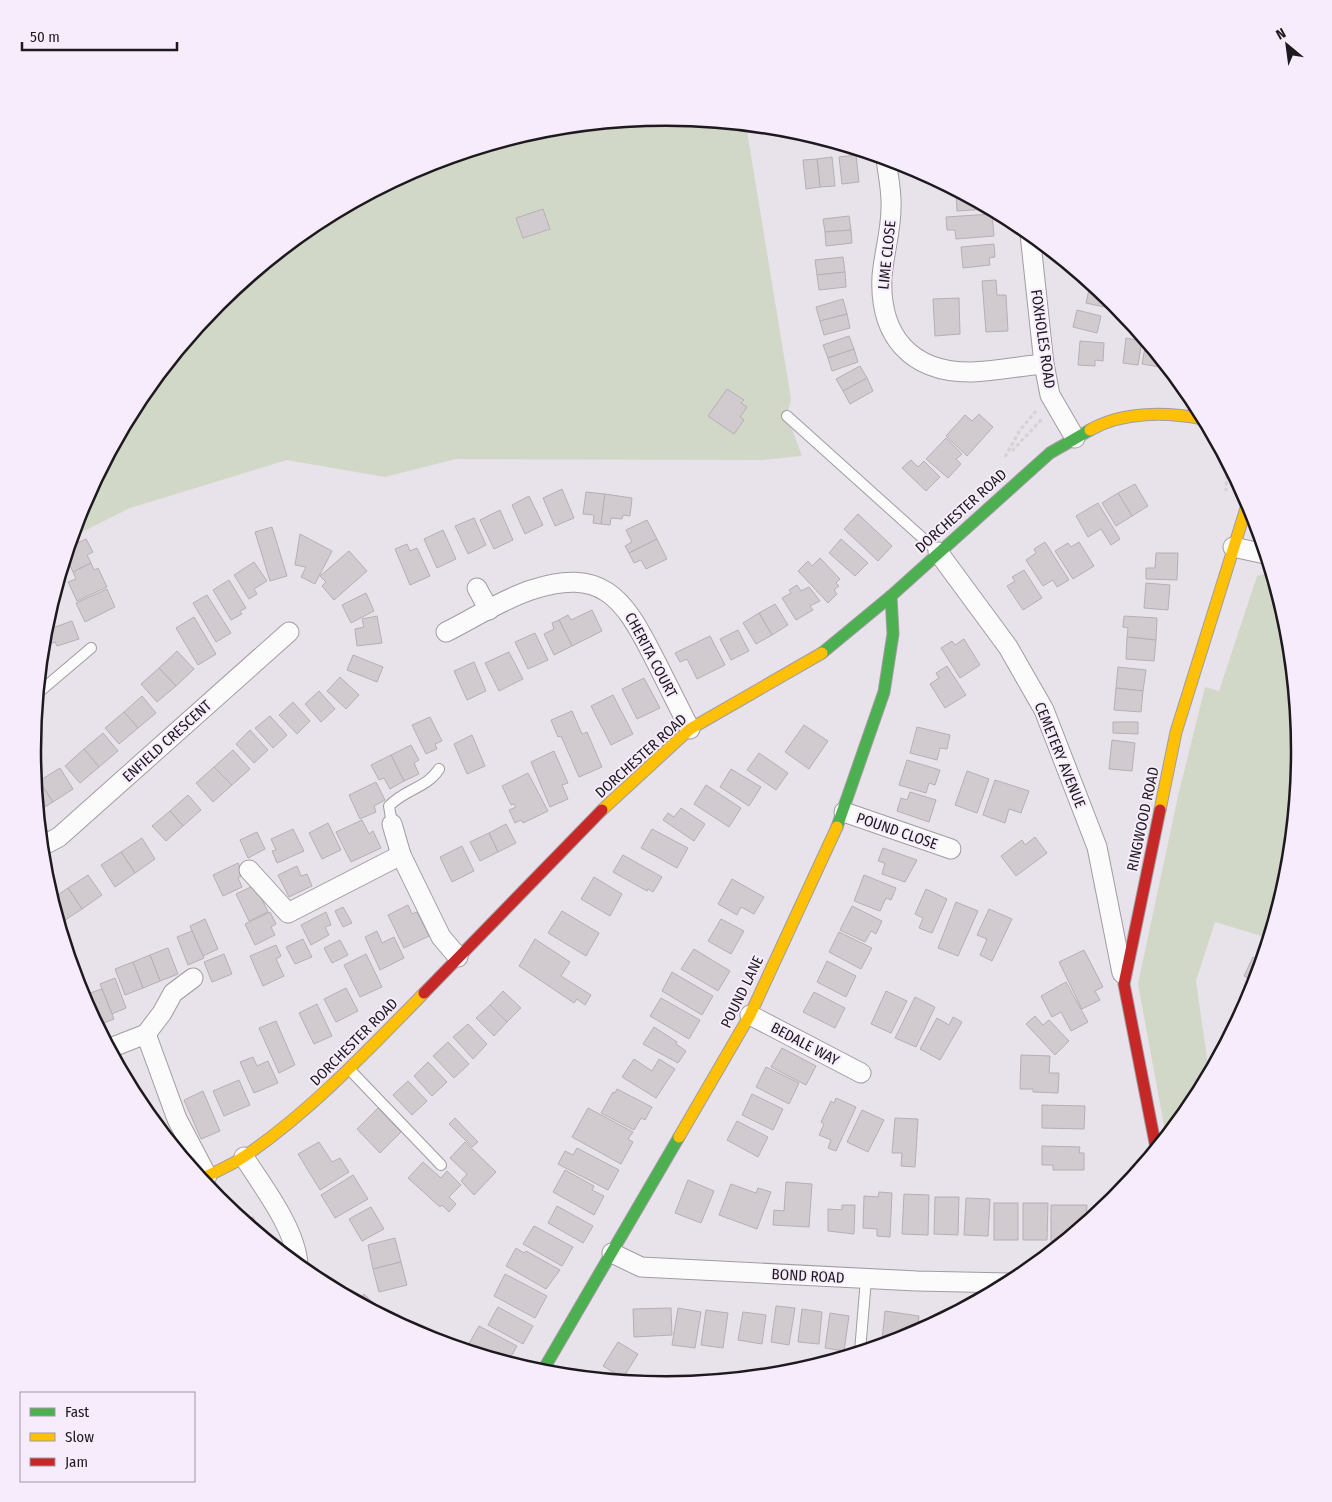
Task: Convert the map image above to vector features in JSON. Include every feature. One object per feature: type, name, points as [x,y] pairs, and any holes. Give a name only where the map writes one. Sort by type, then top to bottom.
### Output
[{"type":"street","name":"LIME CLOSE","points":[[887,167],[892,208],[882,276],[883,303],[886,315],[902,346],[909,355],[926,365],[971,372],[1044,364]]},
{"type":"street","name":"FOXHOLES ROAD","points":[[1031,245],[1044,364],[1050,395],[1075,438]]},
{"type":"street","name":"DORCHESTER ROAD","points":[[207,1175],[244,1157],[291,1121],[349,1069],[608,804],[690,729],[822,653],[891,596],[1050,453],[1098,425],[1124,417],[1177,414],[1193,417]]},
{"type":"street","name":"RINGWOOD ROAD","points":[[1154,1140],[1124,984],[1176,732],[1244,514]]},
{"type":"street","points":[[1233,548],[1259,553]]},
{"type":"street","name":"CEMETERY AVENUE","points":[[938,552],[1008,647],[1044,710],[1097,847],[1124,984]]},
{"type":"street","name":"CHERITA COURT","points":[[446,632],[530,590],[552,584],[587,584],[601,588],[616,597],[635,622],[690,729]]},
{"type":"street","points":[[478,588],[489,610]]},
{"type":"street","name":"POUND LANE","points":[[546,1364],[750,1015],[844,812],[884,692],[893,634],[891,596]]},
{"type":"street","name":"ENFIELD CRESCENT","points":[[48,843],[59,837],[289,632]]},
{"type":"street","name":"POUND CLOSE","points":[[844,812],[951,849]]},
{"type":"street","points":[[392,824],[401,855],[441,937],[458,957]]},
{"type":"street","points":[[249,870],[288,913],[401,855]]},
{"type":"street","points":[[116,1046],[146,1034],[162,1013],[173,993],[193,978]]},
{"type":"street","name":"BEDALE WAY","points":[[750,1015],[861,1073]]},
{"type":"street","points":[[146,1034],[177,1119],[199,1166]]},
{"type":"street","points":[[244,1157],[294,1241],[296,1254]]},
{"type":"street","name":"BOND ROAD","points":[[612,1253],[641,1267],[866,1279],[993,1283]]},
{"type":"lane","points":[[786,416],[938,552]]},
{"type":"lane","points":[[45,687],[91,648]]},
{"type":"lane","points":[[392,824],[389,806],[398,796],[432,780],[439,769]]},
{"type":"lane","points":[[349,1069],[441,1165]]},
{"type":"lane","points":[[861,1345],[866,1279]]},
{"type":"path","points":[[1012,451],[1044,416],[1057,407]]},
{"type":"path","points":[[1226,475],[1224,495],[1232,497]]},
{"type":"green space","points":[[666,126],[747,132],[791,399],[787,416],[802,456],[763,460],[456,459],[385,477],[287,460],[130,508],[81,533],[106,475],[125,439],[170,371],[196,339],[254,281],[286,255],[354,210],[427,174],[465,159],[544,138],[584,132]]},
{"type":"green space","points":[[1265,574],[1279,629],[1289,710],[1291,751],[1289,792],[1279,873],[1262,936],[1215,922],[1196,981],[1207,1062],[1164,1128],[1138,984],[1178,796],[1205,687],[1219,691],[1257,576]]},
{"type":"building","points":[[856,156],[859,182],[842,184],[839,157]]},
{"type":"building","points":[[832,157],[835,186],[820,187],[817,159]]},
{"type":"building","points":[[817,159],[820,187],[806,189],[803,160]]},
{"type":"building","points":[[956,199],[977,210],[957,211]]},
{"type":"building","points":[[543,209],[550,229],[523,238],[516,218]]},
{"type":"building","points":[[985,214],[992,219],[994,236],[956,239],[955,230],[947,230],[946,217]]},
{"type":"building","points":[[849,216],[851,230],[825,232],[823,219]]},
{"type":"building","points":[[851,230],[852,243],[826,246],[825,232]]},
{"type":"building","points":[[994,244],[995,257],[989,258],[990,265],[963,268],[961,247]]},
{"type":"building","points":[[843,257],[845,272],[817,275],[815,260]]},
{"type":"building","points":[[845,272],[846,287],[819,290],[817,275]]},
{"type":"building","points":[[996,280],[997,295],[1006,295],[1008,331],[986,332],[982,281]]},
{"type":"building","points":[[1089,291],[1106,307],[1086,303]]},
{"type":"building","points":[[959,298],[960,334],[935,336],[933,299]]},
{"type":"building","points":[[843,299],[847,314],[820,321],[816,307]]},
{"type":"building","points":[[1077,310],[1101,316],[1097,333],[1073,327]]},
{"type":"building","points":[[847,314],[850,328],[824,335],[820,321]]},
{"type":"building","points":[[849,336],[854,349],[828,358],[823,345]]},
{"type":"building","points":[[1126,338],[1137,340],[1141,345],[1138,365],[1123,363]]},
{"type":"building","points":[[1080,341],[1104,343],[1103,361],[1095,360],[1095,366],[1078,365]]},
{"type":"building","points":[[854,349],[858,362],[832,371],[828,358]]},
{"type":"building","points":[[1145,350],[1159,367],[1142,364]]},
{"type":"building","points":[[860,366],[867,378],[843,391],[836,379]]},
{"type":"building","points":[[867,378],[873,391],[850,404],[843,391]]},
{"type":"building","points":[[727,389],[744,400],[741,403],[747,407],[740,417],[744,420],[734,434],[708,416]]},
{"type":"building","points":[[979,414],[993,427],[967,456],[946,436],[965,415],[972,421]]},
{"type":"building","points":[[946,438],[962,454],[956,459],[961,464],[948,478],[926,459]]},
{"type":"building","points":[[911,460],[918,467],[924,461],[940,477],[926,491],[902,468]]},
{"type":"building","points":[[1135,484],[1148,506],[1132,516],[1118,493]]},
{"type":"building","points":[[562,489],[574,518],[555,526],[543,498]]},
{"type":"building","points":[[586,492],[605,494],[601,524],[593,523],[594,515],[583,514]]},
{"type":"building","points":[[1118,493],[1132,516],[1116,526],[1102,503]]},
{"type":"building","points":[[605,494],[632,498],[630,516],[623,515],[622,519],[611,518],[610,525],[601,524]]},
{"type":"building","points":[[529,496],[543,525],[525,534],[512,505]]},
{"type":"building","points":[[1098,503],[1120,539],[1111,545],[1101,529],[1088,537],[1076,516]]},
{"type":"building","points":[[500,510],[513,540],[494,549],[480,520]]},
{"type":"building","points":[[858,514],[892,546],[878,561],[844,529]]},
{"type":"building","points":[[474,518],[486,545],[468,554],[455,526]]},
{"type":"building","points":[[647,520],[657,539],[629,553],[625,546],[632,542],[626,530]]},
{"type":"building","points":[[272,527],[287,576],[270,581],[255,532]]},
{"type":"building","points":[[443,530],[456,559],[437,568],[424,539]]},
{"type":"building","points":[[300,534],[332,551],[315,584],[301,577],[306,567],[295,565]]},
{"type":"building","points":[[86,539],[93,552],[87,555],[91,563],[73,572],[70,565],[77,543]]},
{"type":"building","points":[[657,539],[667,559],[646,569],[641,560],[634,563],[629,553]]},
{"type":"building","points":[[841,539],[868,563],[855,576],[829,553]]},
{"type":"building","points":[[1045,542],[1069,580],[1057,587],[1053,580],[1043,586],[1026,560],[1036,553],[1034,549]]},
{"type":"building","points":[[1079,542],[1094,566],[1073,579],[1055,551],[1068,543],[1071,547]]},
{"type":"building","points":[[407,544],[410,551],[417,548],[430,576],[410,585],[395,549]]},
{"type":"building","points":[[349,551],[367,571],[334,600],[322,586],[326,582],[320,576]]},
{"type":"building","points":[[1156,553],[1178,553],[1177,580],[1146,579],[1146,568],[1155,568]]},
{"type":"building","points":[[820,558],[840,579],[836,583],[839,586],[834,590],[837,594],[828,603],[798,571],[808,561],[812,566]]},
{"type":"building","points":[[254,562],[267,581],[254,589],[257,594],[249,599],[234,575]]},
{"type":"building","points":[[91,563],[94,570],[98,568],[107,587],[77,601],[68,582],[76,579],[73,572]]},
{"type":"building","points":[[1024,570],[1042,598],[1023,610],[1007,586],[1015,581],[1012,577]]},
{"type":"building","points":[[229,580],[246,608],[240,611],[242,614],[231,620],[213,590]]},
{"type":"building","points":[[1146,583],[1170,585],[1168,610],[1144,608]]},
{"type":"building","points":[[797,585],[801,591],[809,587],[820,601],[810,606],[813,610],[796,620],[782,598],[791,593],[789,590]]},
{"type":"building","points":[[107,589],[115,607],[85,622],[76,603]]},
{"type":"building","points":[[366,593],[374,611],[351,623],[342,605]]},
{"type":"building","points":[[207,595],[231,633],[216,642],[193,603]]},
{"type":"building","points":[[775,604],[788,625],[772,635],[759,613]]},
{"type":"building","points":[[592,610],[602,631],[572,646],[559,620],[568,615],[571,620]]},
{"type":"building","points":[[759,613],[772,635],[756,644],[743,623]]},
{"type":"building","points":[[377,616],[382,643],[357,646],[355,629],[364,627],[362,619]]},
{"type":"building","points":[[1124,616],[1157,618],[1156,640],[1127,637],[1128,628],[1123,627]]},
{"type":"building","points":[[194,617],[216,654],[198,665],[176,628]]},
{"type":"building","points":[[559,620],[572,646],[554,655],[544,634],[554,629],[552,623]]},
{"type":"building","points":[[72,621],[79,639],[57,646],[55,642],[51,643],[54,625],[55,627]]},
{"type":"building","points":[[738,630],[749,651],[731,660],[720,639]]},
{"type":"building","points":[[535,633],[548,660],[528,669],[515,642]]},
{"type":"building","points":[[710,636],[725,665],[697,679],[687,659],[680,662],[675,653]]},
{"type":"building","points":[[1127,637],[1156,640],[1154,661],[1126,659]]},
{"type":"building","points":[[964,639],[980,665],[960,678],[941,648],[952,641],[955,645]]},
{"type":"building","points":[[177,651],[194,669],[176,686],[159,668]]},
{"type":"building","points":[[509,652],[523,679],[499,691],[485,663]]},
{"type":"building","points":[[353,655],[383,667],[377,682],[347,670]]},
{"type":"building","points":[[474,662],[486,691],[467,700],[454,671]]},
{"type":"building","points":[[947,666],[966,695],[945,708],[930,684],[939,678],[936,673]]},
{"type":"building","points":[[1118,667],[1146,670],[1143,691],[1116,688]]},
{"type":"building","points":[[159,668],[176,686],[157,702],[141,684]]},
{"type":"building","points":[[340,677],[359,695],[346,709],[327,691]]},
{"type":"building","points":[[644,678],[660,708],[637,719],[622,689]]},
{"type":"building","points":[[1116,688],[1143,691],[1141,712],[1114,710]]},
{"type":"building","points":[[319,691],[335,709],[321,722],[305,704]]},
{"type":"building","points":[[613,695],[633,734],[611,745],[591,706]]},
{"type":"building","points":[[142,696],[156,713],[138,728],[124,712]]},
{"type":"building","points":[[293,702],[310,721],[297,734],[279,715]]},
{"type":"building","points":[[572,711],[582,734],[587,732],[602,767],[579,777],[561,736],[558,737],[551,720]]},
{"type":"building","points":[[124,712],[138,728],[119,744],[105,728]]},
{"type":"building","points":[[270,716],[287,735],[273,748],[255,728]]},
{"type":"building","points":[[430,717],[442,741],[435,744],[437,749],[426,754],[412,725]]},
{"type":"building","points":[[1113,722],[1138,722],[1138,734],[1113,733]]},
{"type":"building","points":[[804,725],[828,741],[809,769],[785,752]]},
{"type":"building","points":[[917,727],[950,735],[947,749],[940,748],[937,760],[910,753]]},
{"type":"building","points":[[250,730],[268,750],[254,763],[236,744]]},
{"type":"building","points":[[103,733],[118,751],[99,767],[84,749]]},
{"type":"building","points":[[472,735],[485,766],[467,774],[454,744]]},
{"type":"building","points":[[1112,740],[1135,743],[1132,771],[1109,769]]},
{"type":"building","points":[[411,745],[419,760],[414,763],[419,774],[404,781],[391,755]]},
{"type":"building","points":[[84,749],[99,767],[80,783],[65,766]]},
{"type":"building","points":[[233,750],[250,769],[232,785],[214,767]]},
{"type":"building","points":[[554,751],[568,783],[562,785],[568,799],[550,807],[531,762]]},
{"type":"building","points":[[759,753],[788,773],[776,790],[747,770]]},
{"type":"building","points":[[391,755],[404,781],[390,789],[384,778],[379,780],[371,765]]},
{"type":"building","points":[[907,760],[940,770],[935,785],[929,783],[926,793],[899,785]]},
{"type":"building","points":[[214,767],[232,785],[213,802],[196,783]]},
{"type":"building","points":[[60,768],[73,789],[53,802],[43,787],[42,779]]},
{"type":"building","points":[[731,769],[761,787],[749,806],[720,787]]},
{"type":"building","points":[[967,771],[989,779],[977,813],[955,805]]},
{"type":"building","points":[[528,773],[548,811],[523,823],[521,820],[515,823],[509,810],[516,807],[514,804],[511,805],[502,786]]},
{"type":"building","points":[[995,780],[1029,791],[1021,813],[1009,809],[1005,823],[983,815]]},
{"type":"building","points":[[376,782],[385,800],[374,806],[376,812],[360,819],[349,795]]},
{"type":"building","points":[[706,785],[741,808],[729,827],[694,804]]},
{"type":"building","points":[[43,787],[53,802],[44,807]]},
{"type":"building","points":[[910,792],[936,800],[929,822],[897,811],[901,798],[907,800]]},
{"type":"building","points":[[188,795],[201,810],[183,826],[170,811]]},
{"type":"building","points":[[681,808],[705,824],[694,841],[663,820],[668,813],[674,817]]},
{"type":"building","points":[[170,811],[183,826],[166,841],[152,826]]},
{"type":"building","points":[[362,820],[369,834],[373,831],[381,848],[351,862],[336,832]]},
{"type":"building","points":[[328,823],[341,850],[322,859],[309,833]]},
{"type":"building","points":[[506,824],[516,843],[498,852],[489,833]]},
{"type":"building","points":[[293,829],[304,851],[277,863],[272,851],[276,850],[271,839]]},
{"type":"building","points":[[652,829],[688,848],[677,868],[641,848]]},
{"type":"building","points":[[257,832],[265,849],[248,858],[240,840]]},
{"type":"building","points":[[489,833],[498,852],[480,861],[470,842]]},
{"type":"building","points":[[1035,837],[1047,853],[1016,876],[1001,856],[1022,840],[1025,845]]},
{"type":"building","points":[[142,838],[155,859],[135,873],[121,852]]},
{"type":"building","points":[[462,846],[474,871],[452,882],[440,857]]},
{"type":"building","points":[[883,848],[917,860],[905,882],[882,874],[885,863],[878,861]]},
{"type":"building","points":[[121,852],[135,873],[115,887],[101,865]]},
{"type":"building","points":[[623,855],[662,877],[653,892],[648,889],[647,891],[613,872]]},
{"type":"building","points":[[238,863],[243,875],[238,878],[242,887],[223,896],[213,875]]},
{"type":"building","points":[[297,866],[301,876],[307,874],[312,886],[289,897],[278,875]]},
{"type":"building","points":[[88,875],[102,895],[82,909],[68,888]]},
{"type":"building","points":[[864,875],[896,888],[891,900],[886,898],[880,911],[854,901]]},
{"type":"building","points":[[594,877],[622,894],[610,916],[581,899]]},
{"type":"building","points":[[732,879],[764,897],[754,914],[741,907],[737,915],[718,904]]},
{"type":"building","points":[[255,885],[268,912],[249,921],[236,894]]},
{"type":"building","points":[[68,888],[82,909],[65,920],[58,895]]},
{"type":"building","points":[[926,889],[947,899],[932,933],[919,928],[923,918],[915,914]]},
{"type":"building","points":[[956,902],[978,911],[958,956],[938,948]]},
{"type":"building","points":[[408,905],[412,914],[417,912],[429,936],[404,948],[388,915]]},
{"type":"building","points":[[852,906],[882,921],[876,934],[871,931],[865,942],[840,930]]},
{"type":"building","points":[[343,907],[352,923],[343,927],[335,911]]},
{"type":"building","points":[[989,909],[1012,919],[992,961],[980,955],[987,939],[977,935]]},
{"type":"building","points":[[562,911],[599,933],[586,956],[548,933]]},
{"type":"building","points":[[270,912],[276,924],[271,927],[275,935],[255,945],[245,924]]},
{"type":"building","points":[[326,912],[331,925],[325,927],[329,935],[311,945],[301,925]]},
{"type":"building","points":[[205,919],[218,949],[203,956],[190,926]]},
{"type":"building","points":[[721,919],[744,931],[731,954],[708,941]]},
{"type":"building","points":[[192,931],[204,958],[188,965],[177,937]]},
{"type":"building","points":[[377,931],[382,943],[394,937],[404,958],[380,970],[365,937]]},
{"type":"building","points":[[839,932],[872,948],[861,969],[829,952]]},
{"type":"building","points":[[303,939],[312,957],[295,964],[286,947]]},
{"type":"building","points":[[535,939],[570,962],[561,976],[591,995],[585,1005],[577,999],[574,1003],[519,966]]},
{"type":"building","points":[[340,940],[348,955],[332,963],[324,948]]},
{"type":"building","points":[[276,945],[281,956],[276,959],[284,976],[263,986],[250,956]]},
{"type":"building","points":[[168,948],[178,974],[160,981],[150,955]]},
{"type":"building","points":[[694,949],[730,971],[718,991],[681,969]]},
{"type":"building","points":[[1084,950],[1103,987],[1095,991],[1100,1000],[1082,1009],[1059,962]]},
{"type":"building","points":[[224,954],[232,974],[212,982],[204,962]]},
{"type":"building","points":[[366,954],[382,987],[360,997],[344,965]]},
{"type":"building","points":[[150,955],[160,981],[143,988],[133,962]]},
{"type":"building","points":[[1253,957],[1256,958],[1248,978],[1244,976]]},
{"type":"building","points":[[827,961],[856,976],[846,997],[817,982]]},
{"type":"building","points":[[133,962],[143,988],[125,995],[115,969]]},
{"type":"building","points":[[672,972],[713,996],[702,1015],[662,991]]},
{"type":"building","points":[[115,978],[126,1008],[112,1014],[100,984]]},
{"type":"building","points":[[1066,982],[1088,1022],[1071,1031],[1061,1012],[1052,1017],[1041,996]]},
{"type":"building","points":[[346,988],[358,1011],[336,1022],[324,999]]},
{"type":"building","points":[[102,989],[114,1019],[104,1023],[90,993]]},
{"type":"building","points":[[503,991],[521,1008],[507,1022],[490,1005]]},
{"type":"building","points":[[886,991],[907,1001],[891,1033],[871,1024]]},
{"type":"building","points":[[814,992],[845,1008],[835,1028],[803,1012]]},
{"type":"building","points":[[915,997],[935,1007],[916,1047],[895,1038]]},
{"type":"building","points":[[661,998],[700,1020],[689,1039],[650,1016]]},
{"type":"building","points":[[317,1004],[332,1036],[314,1044],[299,1013]]},
{"type":"building","points":[[490,1005],[507,1022],[494,1036],[476,1018]]},
{"type":"building","points":[[1035,1016],[1043,1025],[1049,1020],[1069,1041],[1055,1055],[1026,1024]]},
{"type":"building","points":[[953,1017],[962,1022],[940,1060],[920,1049],[937,1018],[949,1025]]},
{"type":"building","points":[[276,1021],[295,1065],[279,1073],[259,1028]]},
{"type":"building","points":[[468,1024],[487,1044],[473,1059],[453,1037]]},
{"type":"building","points":[[654,1027],[677,1042],[676,1044],[686,1051],[678,1063],[643,1044]]},
{"type":"building","points":[[448,1042],[469,1064],[454,1078],[433,1056]]},
{"type":"building","points":[[782,1048],[816,1066],[806,1085],[771,1067]]},
{"type":"building","points":[[1021,1055],[1050,1056],[1049,1073],[1059,1073],[1058,1093],[1033,1092],[1033,1089],[1020,1089]]},
{"type":"building","points":[[253,1057],[257,1066],[268,1061],[278,1083],[254,1093],[240,1062]]},
{"type":"building","points":[[634,1059],[652,1071],[659,1059],[675,1069],[656,1098],[622,1077]]},
{"type":"building","points":[[428,1062],[447,1082],[432,1096],[414,1076]]},
{"type":"building","points":[[766,1067],[799,1083],[789,1104],[756,1087]]},
{"type":"building","points":[[239,1080],[250,1105],[224,1116],[213,1091]]},
{"type":"building","points":[[408,1081],[427,1101],[412,1115],[393,1095]]},
{"type":"building","points":[[617,1089],[652,1107],[645,1120],[641,1118],[634,1130],[601,1113],[613,1092],[615,1093]]},
{"type":"building","points":[[203,1091],[220,1131],[201,1139],[184,1100]]},
{"type":"building","points":[[752,1094],[783,1109],[773,1130],[742,1115]]},
{"type":"building","points":[[836,1098],[856,1107],[836,1151],[828,1148],[831,1140],[819,1135],[824,1124],[821,1122],[831,1101],[834,1103]]},
{"type":"building","points":[[1042,1105],[1085,1106],[1084,1129],[1042,1128]]},
{"type":"building","points":[[378,1108],[401,1132],[380,1153],[357,1129]]},
{"type":"building","points":[[588,1108],[633,1132],[628,1139],[633,1142],[621,1164],[572,1137]]},
{"type":"building","points":[[862,1110],[884,1120],[868,1152],[847,1142]]},
{"type":"building","points":[[455,1118],[478,1142],[472,1147],[449,1124]]},
{"type":"building","points":[[895,1118],[918,1119],[915,1167],[901,1166],[902,1153],[892,1153]]},
{"type":"building","points":[[737,1121],[768,1137],[758,1157],[727,1140]]},
{"type":"building","points":[[319,1142],[332,1162],[340,1158],[349,1172],[320,1190],[298,1154]]},
{"type":"building","points":[[465,1142],[496,1172],[474,1195],[461,1181],[467,1174],[450,1158]]},
{"type":"building","points":[[1042,1146],[1080,1147],[1079,1153],[1084,1153],[1084,1170],[1053,1170],[1053,1165],[1042,1165]]},
{"type":"building","points":[[577,1148],[619,1170],[608,1190],[558,1164],[565,1151],[573,1155]]},
{"type":"building","points":[[423,1162],[441,1178],[447,1171],[461,1185],[449,1197],[456,1204],[449,1212],[442,1205],[440,1207],[408,1178]]},
{"type":"building","points":[[565,1170],[594,1186],[592,1190],[604,1196],[594,1215],[553,1192]]},
{"type":"building","points":[[353,1175],[368,1199],[335,1218],[321,1195]]},
{"type":"building","points":[[688,1180],[714,1191],[701,1223],[675,1213]]},
{"type":"building","points":[[786,1182],[812,1184],[809,1227],[773,1225],[774,1210],[784,1211]]},
{"type":"building","points":[[731,1184],[756,1193],[758,1188],[771,1192],[757,1229],[719,1215]]},
{"type":"building","points":[[879,1192],[892,1193],[890,1237],[877,1236],[877,1229],[863,1228],[864,1196],[878,1197]]},
{"type":"building","points":[[904,1194],[929,1195],[928,1235],[902,1234]]},
{"type":"building","points":[[935,1197],[959,1197],[958,1235],[934,1234]]},
{"type":"building","points":[[966,1198],[990,1199],[988,1236],[964,1235]]},
{"type":"building","points":[[994,1203],[1018,1203],[1018,1240],[994,1240]]},
{"type":"building","points":[[1023,1203],[1048,1203],[1047,1240],[1023,1240]]},
{"type":"building","points":[[842,1205],[855,1205],[854,1234],[828,1231],[828,1209],[842,1210]]},
{"type":"building","points":[[1051,1205],[1087,1205],[1087,1213],[1051,1241]]},
{"type":"building","points":[[557,1206],[593,1226],[583,1243],[548,1223]]},
{"type":"building","points":[[371,1207],[384,1229],[362,1241],[349,1219]]},
{"type":"building","points":[[534,1226],[573,1247],[562,1266],[523,1244]]},
{"type":"building","points":[[395,1238],[401,1262],[373,1269],[368,1245]]},
{"type":"building","points":[[516,1248],[524,1253],[526,1251],[560,1270],[546,1289],[506,1266]]},
{"type":"building","points":[[401,1262],[407,1285],[379,1292],[373,1269]]},
{"type":"building","points":[[505,1274],[547,1296],[535,1318],[494,1296]]},
{"type":"building","points":[[364,1294],[372,1301],[362,1296]]},
{"type":"building","points":[[776,1306],[795,1308],[789,1345],[771,1342]]},
{"type":"building","points":[[498,1307],[533,1326],[523,1344],[488,1325]]},
{"type":"building","points":[[671,1308],[672,1335],[634,1337],[633,1309]]},
{"type":"building","points":[[678,1308],[701,1312],[695,1348],[672,1345]]},
{"type":"building","points":[[802,1309],[822,1312],[819,1344],[798,1342]]},
{"type":"building","points":[[706,1310],[728,1313],[723,1348],[701,1345]]},
{"type":"building","points":[[885,1311],[919,1316],[918,1322],[882,1337]]},
{"type":"building","points":[[743,1312],[766,1315],[762,1344],[738,1340]]},
{"type":"building","points":[[830,1313],[849,1316],[844,1349],[825,1348]]},
{"type":"building","points":[[479,1326],[517,1346],[511,1356],[469,1344]]},
{"type":"building","points":[[618,1342],[638,1354],[625,1374],[615,1373],[603,1366]]},
{"type":"traffic: fast","points":[[822,653],[891,596],[1050,453],[1090,430]]},
{"type":"traffic: fast","points":[[837,827],[884,692],[893,634],[891,596]]},
{"type":"traffic: fast","points":[[546,1364],[679,1137]]},
{"type":"traffic: slow","points":[[1090,430],[1117,419],[1131,416],[1160,414],[1194,418]]},
{"type":"traffic: slow","points":[[1160,810],[1176,732],[1244,515]]},
{"type":"traffic: slow","points":[[602,810],[690,729],[822,653]]},
{"type":"traffic: slow","points":[[679,1137],[750,1015],[837,827]]},
{"type":"traffic: slow","points":[[208,1176],[240,1159],[270,1138],[316,1100],[424,993]]},
{"type":"traffic: jam","points":[[424,993],[602,810]]},
{"type":"traffic: jam","points":[[1154,1140],[1124,984],[1160,810]]}]
